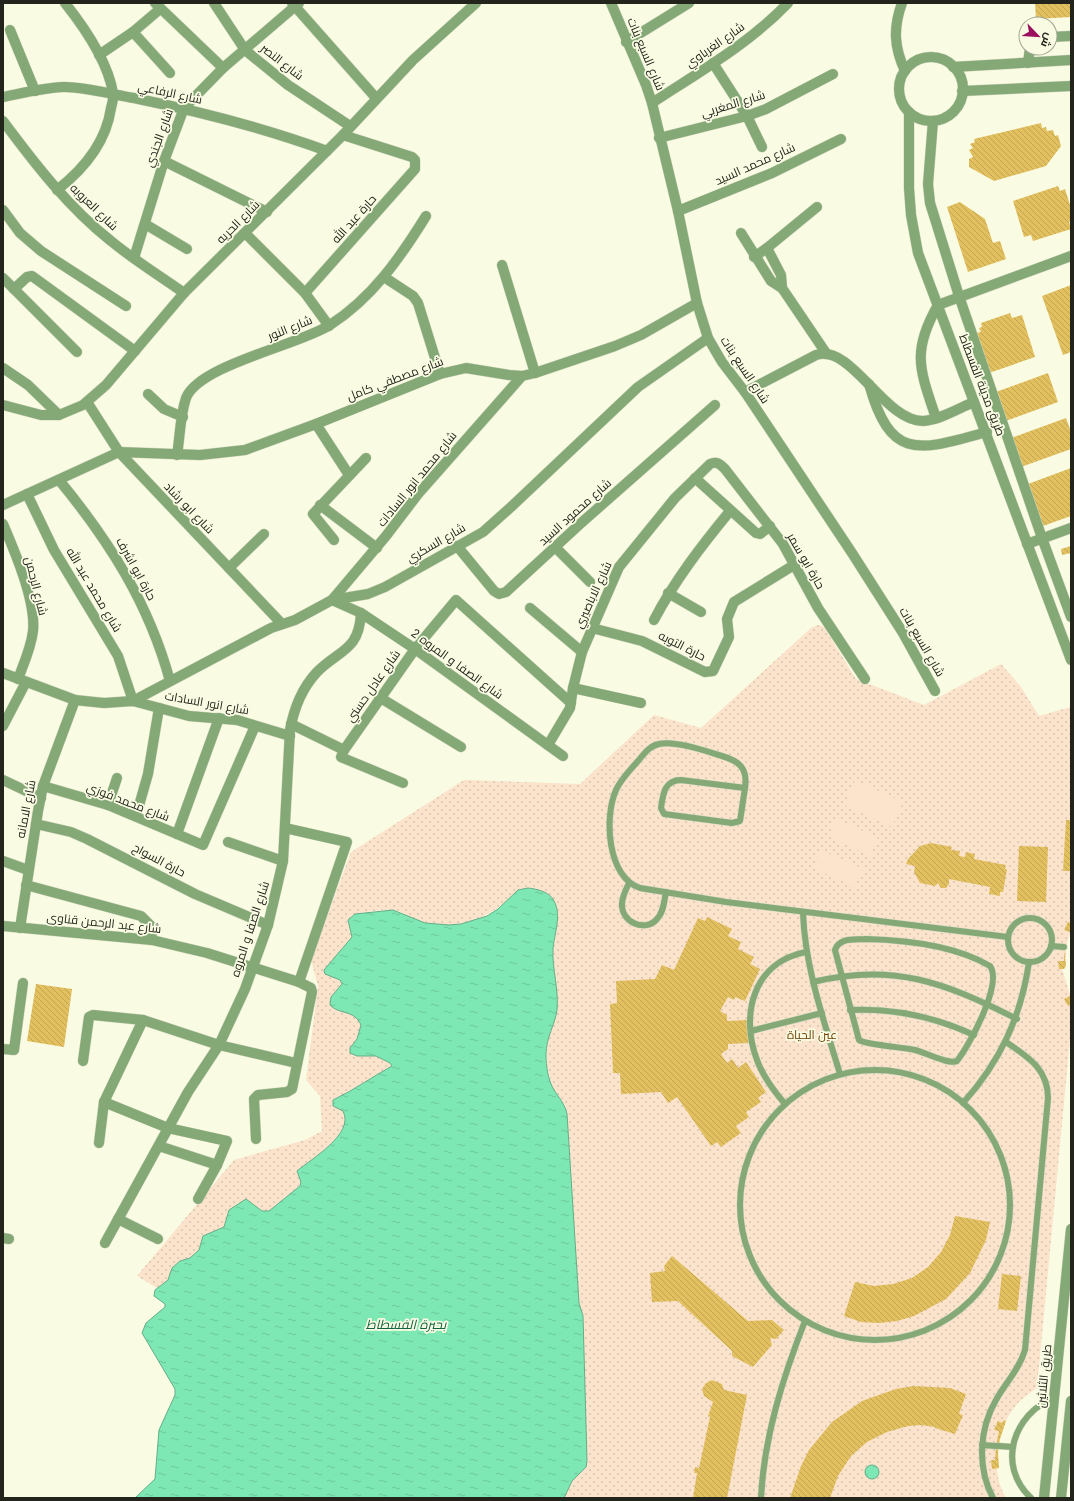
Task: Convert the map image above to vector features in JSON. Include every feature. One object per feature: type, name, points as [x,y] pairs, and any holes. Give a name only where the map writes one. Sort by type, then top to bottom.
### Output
[{"type":"street","points":[[57,190],[75,176],[91,158],[102,138],[110,117],[113,94],[99,55],[93,43],[64,3]]},
{"type":"street","name":"شارع النصر","points":[[214,3],[245,50],[288,85],[350,126]]},
{"type":"street","name":"شارع الحريه","points":[[3,405],[41,415],[59,415],[87,402],[106,385],[184,293],[343,135],[413,60],[476,3]]},
{"type":"street","name":"شارع السبع بنات","points":[[611,3],[626,42],[646,85],[652,103],[659,138],[678,211],[696,303],[708,338],[722,362],[745,392],[856,559],[903,633],[935,691]]},
{"type":"street","points":[[626,42],[689,3]]},
{"type":"street","name":"شارع الغرباوي","points":[[652,103],[713,63],[770,22],[788,3]]},
{"type":"street","points":[[902,3],[895,25],[895,41],[898,57],[905,71]]},
{"type":"street","points":[[295,4],[319,36],[376,98]]},
{"type":"street","name":"شارع الجندي","points":[[134,258],[164,162],[184,108],[223,68],[295,4]]},
{"type":"street","points":[[99,55],[133,32],[158,6],[223,68]]},
{"type":"street","points":[[10,30],[36,90]]},
{"type":"street","points":[[133,32],[170,73]]},
{"type":"street","points":[[1058,37],[1071,36]]},
{"type":"street","points":[[1028,63],[1029,56]]},
{"type":"street","points":[[928,58],[941,60],[953,67],[958,74],[962,91],[960,100],[950,115],[933,121],[916,118],[903,105],[900,92],[901,79],[905,71],[919,60],[928,58]]},
{"type":"street","points":[[953,67],[1071,60]]},
{"type":"street","points":[[713,63],[746,116],[762,147]]},
{"type":"street","name":"شارع المغربي","points":[[659,138],[746,116],[766,109],[833,74]]},
{"type":"street","points":[[962,91],[1071,86]]},
{"type":"street","name":"شارع الرفاعي","points":[[3,97],[36,90],[64,87],[113,94],[184,108],[278,133],[327,151]]},
{"type":"street","name":"طريق مدينة الفسطاط","points":[[909,112],[911,216],[918,253],[974,402],[987,432],[1071,660]]},
{"type":"street","name":"شارع العروبه","points":[[3,121],[57,190],[111,241],[184,293]]},
{"type":"street","name":"طريق مدينة الفسطاط","points":[[933,121],[928,184],[930,203],[959,296],[1042,538],[1071,617]]},
{"type":"street","name":"حارة عبد الله","points":[[305,293],[413,173],[415,160],[412,157],[343,135]]},
{"type":"street","name":"شارع محمد السيد","points":[[678,211],[772,173],[841,139]]},
{"type":"street","points":[[164,162],[267,212]]},
{"type":"street","points":[[754,257],[816,207]]},
{"type":"street","points":[[3,210],[20,233],[41,251],[126,306]]},
{"type":"street","name":"شارع النور","points":[[177,456],[186,398],[198,383],[228,368],[329,326],[353,308],[384,277],[426,216]]},
{"type":"street","points":[[145,224],[187,249]]},
{"type":"street","points":[[245,233],[305,293],[329,326]]},
{"type":"street","points":[[741,233],[754,257],[771,281],[782,288],[826,353],[839,358],[892,408],[910,418],[921,421],[936,418],[974,402]]},
{"type":"street","points":[[767,248],[781,275],[782,288]]},
{"type":"street","points":[[936,418],[922,378],[920,359],[922,340],[929,321],[938,305],[1071,256]]},
{"type":"street","points":[[502,265],[535,373]]},
{"type":"street","points":[[14,289],[27,277],[32,276],[135,351]]},
{"type":"street","points":[[384,277],[413,296],[418,303],[440,374]]},
{"type":"street","points":[[3,278],[77,352]]},
{"type":"street","name":"شارع مصطفي كامل","points":[[119,452],[177,456],[215,454],[245,450],[316,424],[440,374],[466,368],[522,376],[535,373],[616,346],[641,335],[696,303]]},
{"type":"street","name":"شارع السكري","points":[[133,701],[271,628],[301,617],[332,600],[368,594],[385,587],[483,532],[638,388],[708,338]]},
{"type":"street","points":[[745,392],[816,356],[826,353]]},
{"type":"street","points":[[3,368],[28,385],[59,415]]},
{"type":"street","name":"شارع محمد انور السادات","points":[[332,600],[377,548],[418,494],[522,376]]},
{"type":"street","points":[[868,384],[875,407],[881,419],[888,430],[905,444],[913,446],[939,443],[987,432]]},
{"type":"street","points":[[148,394],[164,409],[183,417]]},
{"type":"street","name":"شارع ابو رشاد","points":[[87,402],[119,452],[282,624]]},
{"type":"street","name":"شارع محمود السيد","points":[[457,546],[494,591],[499,594],[506,592],[715,405]]},
{"type":"street","points":[[316,424],[350,475]]},
{"type":"street","points":[[3,505],[119,452]]},
{"type":"street","points":[[334,540],[313,516],[314,512],[366,458]]},
{"type":"street","name":"شارع الاباصيري","points":[[548,745],[572,703],[573,688],[582,652],[619,567],[675,498],[710,464],[717,462]]},
{"type":"street","name":"حارة ابو سمر","points":[[717,462],[725,469],[783,544],[818,608],[865,679]]},
{"type":"street","points":[[694,478],[758,535],[770,526]]},
{"type":"street","name":"حارة ابو اشرف","points":[[59,480],[102,534],[127,575],[152,624],[162,650],[170,681]]},
{"type":"street","name":"شارع محمد عبد الله","points":[[27,494],[54,550],[115,650],[127,677],[133,701]]},
{"type":"street","points":[[320,505],[377,548]]},
{"type":"street","points":[[654,620],[668,593],[687,565],[730,511]]},
{"type":"street","name":"شارع الرحمن","points":[[3,524],[22,576],[32,618],[31,642],[22,680],[3,726]]},
{"type":"street","points":[[1027,544],[1071,528]]},
{"type":"street","points":[[229,568],[264,534]]},
{"type":"street","points":[[555,547],[590,582]]},
{"type":"street","name":"حارة التوبه","points":[[592,628],[642,641],[704,672],[710,673],[713,671],[727,641],[729,633],[727,619],[734,602],[794,565]]},
{"type":"street","points":[[668,593],[701,612]]},
{"type":"street","name":"شارع الصفا و المروه 2","points":[[332,600],[361,613],[415,649],[563,756]]},
{"type":"street","name":"شارع عادل حسني","points":[[344,750],[415,649],[456,600],[572,703]]},
{"type":"street","points":[[530,608],[582,652]]},
{"type":"street","name":"شارع الصفا و المروه","points":[[105,1243],[168,1128],[219,1045],[245,989],[268,925],[283,861],[290,736],[291,724],[295,710],[308,683],[318,672],[346,650],[353,642],[360,623],[361,613]]},
{"type":"street","name":"شارع انور السادات","points":[[3,673],[75,700],[104,703],[133,701],[189,716],[237,720],[290,736]]},
{"type":"street","points":[[573,688],[641,703]]},
{"type":"street","points":[[380,697],[461,747]]},
{"type":"street","name":"شارع الامانه","points":[[20,928],[28,870],[43,786],[75,700]]},
{"type":"street","points":[[136,816],[152,759],[159,708]]},
{"type":"street","points":[[176,834],[219,718]]},
{"type":"street","points":[[291,724],[344,750],[343,758],[403,783]]},
{"type":"street","name":"شارع محمد فوزي","points":[[43,786],[108,805],[203,845],[255,726]]},
{"type":"street","points":[[108,805],[117,778]]},
{"type":"street","points":[[3,780],[41,798]]},
{"type":"street","name":"حارة السواح","points":[[36,824],[71,832],[194,894],[268,925]]},
{"type":"street","points":[[285,828],[347,842],[299,982]]},
{"type":"street","points":[[228,842],[283,861]]},
{"type":"street","points":[[3,861],[28,870]]},
{"type":"street","points":[[26,885],[95,902],[141,916],[151,926],[152,940]]},
{"type":"street","name":"شارع عبد الرحمن قناوى","points":[[3,926],[152,940],[183,946],[299,982],[312,990],[296,1063]]},
{"type":"street","points":[[3,1049],[14,1050],[23,983]]},
{"type":"street","points":[[83,1061],[90,1015],[142,1020],[219,1045],[296,1063],[294,1086],[290,1091],[258,1095],[254,1098],[256,1139]]},
{"type":"street","points":[[99,1144],[104,1102],[142,1020]]},
{"type":"street","points":[[104,1102],[168,1128],[227,1141],[217,1165],[198,1199]]},
{"type":"street","points":[[159,1146],[217,1165]]},
{"type":"street","points":[[118,1220],[158,1239]]},
{"type":"street","points":[[1070,1257],[1071,1229]]},
{"type":"street","name":"طريق الثلاثين","points":[[1044,1498],[1069,1280],[1070,1257]]},
{"type":"street","points":[[1061,1498],[1071,1400]]},
{"type":"lane","points":[[745,788],[681,780],[674,781],[665,788],[661,811],[667,815],[735,823],[741,818],[745,788],[746,774],[741,765],[736,761],[708,752],[668,743],[658,744],[648,749],[621,781],[614,795],[610,810],[609,825],[612,850],[620,872],[629,883],[640,888],[803,913],[1008,938]]},
{"type":"lane","points":[[629,883],[623,897],[623,910],[625,916],[635,924],[647,925],[657,919],[663,908],[666,892]]},
{"type":"lane","points":[[803,913],[806,952],[813,982],[840,1074]]},
{"type":"lane","points":[[1034,919],[1040,921],[1049,929],[1051,934],[1051,946],[1045,956],[1035,962],[1029,962],[1013,955],[1010,950],[1008,938],[1013,926],[1017,922],[1034,919]]},
{"type":"lane","points":[[878,939],[916,943],[951,951],[990,966],[993,976],[987,1004],[974,1035],[957,1061],[950,1062],[917,1050],[861,1042],[857,1037],[840,976],[835,950],[839,943],[843,941],[878,939]]},
{"type":"lane","points":[[1051,946],[1067,948]]},
{"type":"lane","points":[[785,1104],[768,1082],[753,1048],[751,1031],[754,998],[760,982],[766,973],[782,960],[806,952]]},
{"type":"lane","points":[[963,1102],[987,1074],[1006,1042],[1022,1000],[1029,962]]},
{"type":"lane","points":[[813,982],[840,976],[878,975],[916,979],[952,988],[1016,1018]]},
{"type":"lane","points":[[850,1010],[870,1009],[906,1012],[941,1021],[974,1035]]},
{"type":"lane","points":[[751,1031],[822,1013]]},
{"type":"lane","points":[[992,1498],[984,1469],[982,1445],[986,1422],[990,1411],[1002,1391],[1019,1368],[1025,1350],[1048,1098],[1047,1084],[1037,1065],[1006,1042]]},
{"type":"lane","points":[[868,1070],[895,1071],[909,1074],[935,1084],[963,1102],[983,1124],[998,1149],[1005,1170],[1010,1205],[1006,1234],[997,1260],[983,1285],[964,1306],[943,1321],[914,1334],[896,1338],[870,1340],[844,1337],[823,1330],[805,1321],[781,1302],[759,1275],[747,1246],[740,1215],[741,1187],[748,1159],[767,1124],[785,1104],[805,1089],[840,1074],[868,1070]]},
{"type":"lane","points":[[761,1498],[765,1457],[774,1416],[783,1381],[805,1321]]},
{"type":"lane","points":[[1031,1498],[1017,1478],[1013,1458],[1013,1447],[1023,1420],[1037,1406],[1055,1397]]},
{"type":"lane","points":[[982,1445],[1013,1447]]},
{"type":"green space","name":"عين الحياة","points":[[818,625],[824,627],[856,679],[924,705],[1001,664],[1021,687],[1039,716],[1070,707],[1071,929],[1066,947],[1066,966],[1062,969],[1071,998],[1071,1029],[1037,1388],[1020,1401],[1010,1413],[1004,1424],[997,1449],[998,1475],[1006,1498],[564,1498],[572,1481],[583,1470],[583,1316],[579,1303],[567,1114],[565,1105],[553,1089],[547,1067],[547,1042],[557,1007],[553,951],[556,931],[555,903],[549,895],[514,893],[496,909],[485,915],[474,920],[451,925],[439,925],[422,922],[394,910],[375,911],[352,915],[350,918],[350,931],[352,937],[325,974],[340,981],[342,984],[331,997],[330,1005],[338,1010],[350,1014],[358,1020],[361,1025],[352,1055],[376,1056],[390,1063],[392,1066],[333,1100],[333,1106],[343,1111],[345,1119],[343,1128],[330,1145],[298,1170],[297,1173],[301,1182],[300,1185],[275,1208],[265,1212],[253,1206],[248,1200],[229,1210],[224,1227],[203,1236],[199,1250],[190,1258],[180,1261],[171,1272],[168,1280],[157,1288],[137,1276],[234,1160],[305,1140],[322,1131],[320,1096],[306,1080],[318,986],[311,960],[351,852],[464,780],[580,784],[654,715],[701,728],[811,628]]},
{"type":"green space","points":[[855,780],[903,802],[892,827],[844,805]]},
{"type":"green space","points":[[836,818],[878,838],[870,856],[828,836]]},
{"type":"green space","points":[[821,850],[863,869],[855,887],[813,868]]},
{"type":"water","name":"بحيرة الفسطاط","points":[[528,888],[539,890],[550,895],[554,901],[557,912],[553,957],[557,1010],[547,1042],[546,1059],[550,1082],[567,1114],[579,1303],[583,1316],[586,1467],[572,1481],[564,1498],[135,1498],[155,1479],[159,1430],[175,1395],[175,1389],[142,1333],[146,1323],[165,1307],[165,1304],[154,1296],[155,1290],[168,1280],[172,1268],[180,1261],[190,1258],[199,1250],[203,1236],[224,1227],[229,1210],[246,1199],[262,1211],[269,1211],[300,1186],[301,1182],[297,1171],[330,1145],[343,1128],[345,1120],[343,1111],[333,1106],[333,1100],[392,1066],[390,1063],[376,1056],[357,1056],[350,1053],[350,1048],[357,1039],[361,1025],[358,1020],[350,1014],[338,1010],[330,1005],[331,997],[342,984],[340,980],[325,974],[324,970],[352,937],[348,920],[355,914],[393,910],[425,923],[449,925],[461,924],[487,916],[498,909],[518,890]]},
{"type":"water","points":[[869,1465],[875,1465],[879,1469],[879,1475],[875,1479],[869,1479],[865,1475],[865,1469]]},
{"type":"building","points":[[1035,3],[1071,3],[1071,17],[1036,16]]},
{"type":"building","points":[[1041,123],[1042,128],[1046,127],[1047,131],[1053,130],[1055,136],[1058,135],[1061,146],[1046,166],[994,181],[969,167],[969,159],[973,157],[969,150],[973,148],[970,144],[975,142],[974,139]]},
{"type":"building","points":[[1058,186],[1060,191],[1065,189],[1071,208],[1071,221],[1069,222],[1071,229],[1033,241],[1031,235],[1024,237],[1013,201]]},
{"type":"building","points":[[960,202],[985,219],[993,243],[1000,241],[1006,259],[968,272],[947,207]]},
{"type":"building","points":[[1071,285],[1071,352],[1063,355],[1042,296]]},
{"type":"building","points":[[1010,313],[1012,318],[1022,315],[1035,357],[989,373],[976,333],[981,332],[979,328],[982,327],[981,323]]},
{"type":"building","points":[[1048,373],[1058,402],[1003,422],[993,393]]},
{"type":"building","points":[[1066,418],[1071,432],[1071,449],[1021,467],[1011,438]]},
{"type":"building","points":[[1071,468],[1071,516],[1043,526],[1028,484]]},
{"type":"building","points":[[1071,546],[1071,553],[1062,555],[1061,549]]},
{"type":"building","points":[[1066,820],[1071,820],[1071,871],[1063,871]]},
{"type":"building","points":[[931,843],[952,847],[951,850],[960,851],[959,856],[965,857],[966,852],[975,854],[974,859],[1006,865],[1005,869],[1007,869],[1003,892],[1000,892],[1000,896],[989,894],[990,887],[949,879],[949,884],[946,888],[941,888],[938,883],[935,886],[920,883],[914,872],[915,866],[906,864],[908,859],[920,846]]},
{"type":"building","points":[[1019,846],[1048,847],[1046,902],[1017,901]]},
{"type":"building","points":[[707,917],[732,929],[728,936],[741,942],[738,949],[754,957],[750,964],[760,969],[745,1001],[735,997],[734,1000],[728,997],[720,1011],[727,1015],[727,1021],[748,1020],[749,1043],[728,1044],[728,1049],[721,1054],[727,1063],[732,1059],[738,1068],[746,1062],[766,1092],[758,1098],[761,1102],[746,1112],[749,1117],[736,1126],[741,1133],[721,1147],[717,1142],[711,1146],[677,1097],[668,1103],[661,1092],[621,1094],[620,1073],[613,1073],[610,1004],[617,1003],[616,981],[655,979],[662,965],[674,970],[698,918],[705,921]]},
{"type":"building","points":[[1068,922],[1071,923],[1070,932],[1064,930]]},
{"type":"building","points":[[1064,950],[1066,966],[1064,969],[1059,969],[1058,961],[1064,961]]},
{"type":"building","points":[[36,984],[72,989],[64,1047],[27,1041]]},
{"type":"building","points":[[1070,996],[1071,1004],[1068,1006],[1064,999]]},
{"type":"building","points":[[955,1216],[990,1222],[986,1240],[970,1273],[946,1299],[914,1316],[897,1321],[879,1323],[861,1322],[844,1316],[855,1282],[874,1286],[893,1284],[912,1278],[928,1267],[941,1252],[950,1235]]},
{"type":"building","points":[[672,1256],[748,1321],[772,1320],[784,1330],[776,1339],[770,1338],[772,1345],[753,1367],[732,1356],[732,1351],[678,1301],[652,1302],[650,1273],[665,1271],[664,1266]]},
{"type":"building","points":[[1002,1274],[1021,1276],[1017,1311],[998,1309]]},
{"type":"building","points":[[712,1380],[722,1384],[724,1390],[747,1395],[727,1498],[693,1498],[697,1473],[694,1473],[695,1467],[699,1468],[710,1417],[708,1416],[713,1402],[704,1396],[702,1389],[706,1383]]},
{"type":"building","points":[[913,1386],[950,1388],[966,1394],[959,1414],[963,1415],[955,1434],[935,1427],[921,1425],[908,1426],[887,1432],[867,1442],[851,1456],[838,1476],[830,1498],[790,1498],[801,1466],[809,1450],[832,1422],[862,1401],[896,1389]]},
{"type":"building","points":[[1004,1420],[1006,1421],[1000,1439],[998,1453],[999,1468],[992,1469],[991,1460],[995,1460],[999,1431],[994,1430],[998,1421],[1002,1423]]}]
